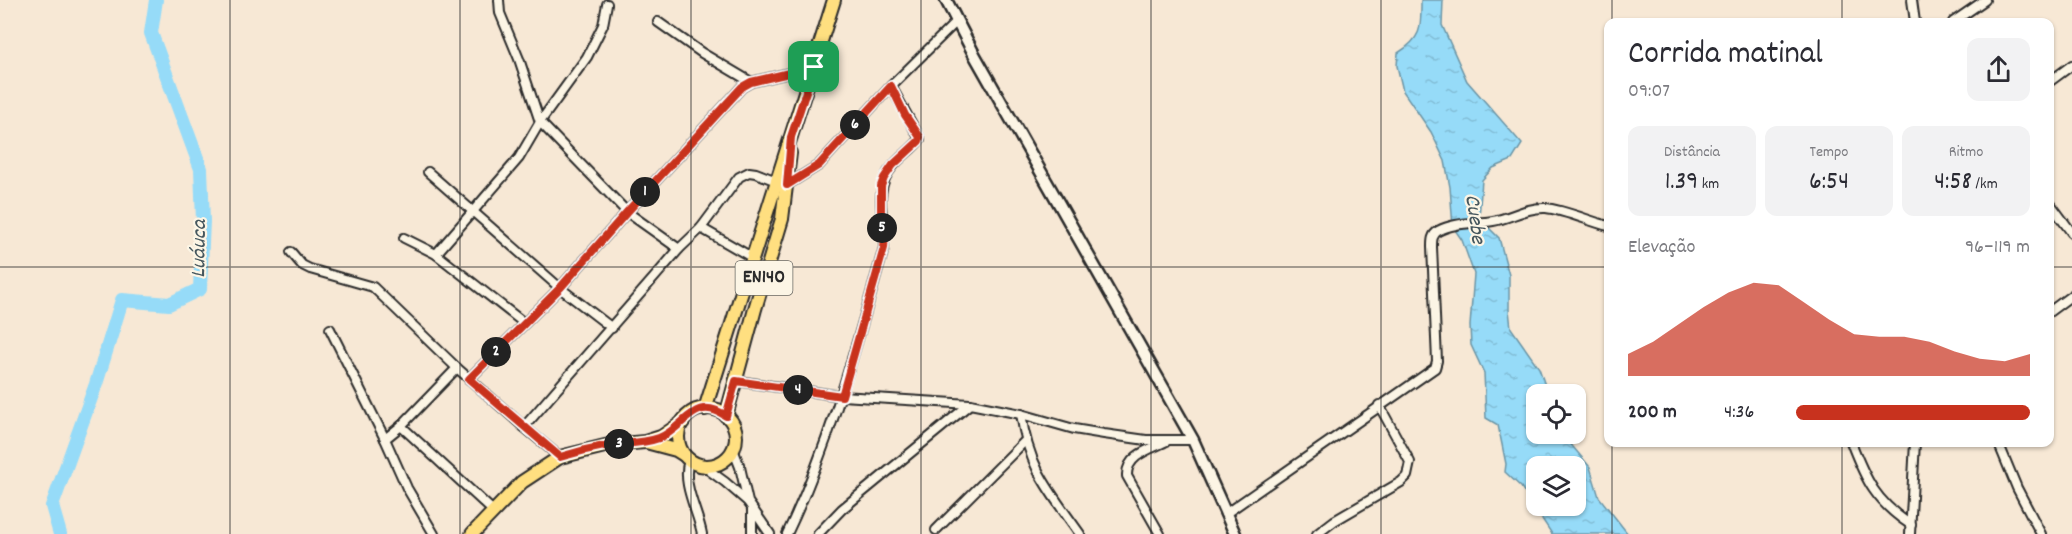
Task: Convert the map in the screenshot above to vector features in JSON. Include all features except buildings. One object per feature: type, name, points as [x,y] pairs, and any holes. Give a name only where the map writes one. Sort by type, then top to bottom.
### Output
[{"type":"main road","name":"EN140","points":[[705,409],[753,258],[781,183],[791,137],[834,0]]},
{"type":"main road","points":[[947,1],[1193,440],[1235,534]]},
{"type":"main road","name":"EN140","points":[[726,416],[782,219],[781,183]]},
{"type":"main road","points":[[472,534],[522,482],[560,457],[609,445],[645,442],[661,437],[696,411],[705,409],[720,412],[726,416],[735,432],[733,450],[721,463],[703,466],[676,450],[645,442]]},
{"type":"main road","points":[[683,422],[678,433],[679,444],[686,458]]},
{"type":"street","points":[[499,0],[500,13],[519,59],[540,122],[627,212],[679,249]]},
{"type":"street","points":[[1912,0],[1914,18]]},
{"type":"street","points":[[1959,18],[1985,0]]},
{"type":"street","points":[[436,254],[519,158],[540,122],[587,57],[603,25],[607,4]]},
{"type":"street","points":[[524,427],[679,249],[701,228],[739,177],[749,172],[756,172],[781,183],[819,165],[891,86],[957,21]]},
{"type":"street","points":[[658,22],[702,53],[751,82]]},
{"type":"street","points":[[2054,78],[2072,65]]},
{"type":"street","points":[[469,379],[560,288],[742,87],[751,82],[814,67]]},
{"type":"street","points":[[787,534],[809,489],[842,396],[884,248],[881,186],[893,165],[920,139],[891,86]]},
{"type":"street","points":[[428,172],[560,288],[612,328]]},
{"type":"street","points":[[1225,514],[1435,368],[1437,361],[1433,237],[1436,232],[1448,226],[1496,221],[1514,213],[1539,208],[1556,210],[1604,225]]},
{"type":"street","points":[[2054,209],[2072,233]]},
{"type":"street","points":[[701,228],[753,258]]},
{"type":"street","points":[[404,238],[436,254],[524,322]]},
{"type":"street","points":[[291,252],[302,265],[310,269],[373,287],[469,379],[560,457]]},
{"type":"street","points":[[2054,308],[2072,295]]},
{"type":"street","points":[[330,329],[407,488],[435,534]]},
{"type":"street","points":[[385,439],[401,426],[457,368]]},
{"type":"street","points":[[736,381],[842,396],[970,404],[1094,432],[1146,440],[1193,440]]},
{"type":"street","points":[[818,534],[842,509],[970,404]]},
{"type":"street","points":[[1317,534],[1407,476],[1410,462],[1379,405]]},
{"type":"street","points":[[1021,414],[1025,441],[1034,466],[1047,489],[1080,534]]},
{"type":"street","points":[[401,426],[493,511]]},
{"type":"street","points":[[1160,534],[1127,476],[1127,469],[1133,458],[1168,440]]},
{"type":"street","points":[[936,530],[1025,441]]},
{"type":"street","points":[[1853,447],[1865,476],[1883,504],[1911,530]]},
{"type":"street","points":[[1911,530],[1916,447]]},
{"type":"street","points":[[2000,447],[2017,488],[2041,534]]},
{"type":"street","points":[[733,450],[740,466],[748,502],[770,534]]},
{"type":"street","points":[[686,458],[688,484],[702,534]]},
{"type":"street","points":[[703,466],[748,502]]},
{"type":"street","points":[[752,510],[752,534]]},
{"type":"water","name":"Cuebe","points":[[1421,0],[1443,0],[1442,25],[1467,81],[1522,144],[1512,160],[1493,168],[1482,180],[1479,218],[1499,238],[1509,275],[1511,328],[1539,368],[1545,384],[1526,384],[1526,444],[1571,444],[1581,456],[1526,456],[1526,495],[1505,472],[1506,464],[1498,425],[1486,418],[1484,373],[1471,345],[1470,326],[1474,274],[1462,240],[1453,227],[1450,187],[1445,161],[1431,132],[1403,91],[1397,66],[1398,53],[1412,42],[1419,31]]},
{"type":"water","points":[[1586,462],[1590,467],[1599,497],[1628,534],[1552,534],[1540,516],[1586,516]]},
{"type":"waterway","name":"Luáuca","points":[[60,534],[52,506],[96,384],[122,300],[169,304],[200,289],[203,221],[201,169],[151,33],[156,0]]},
{"type":"route","points":[[814,67],[791,137],[787,185],[819,165],[891,86],[905,115],[920,137],[919,141],[893,165],[881,186],[884,248],[842,396],[736,381],[726,416],[712,409],[696,411],[661,437],[645,442],[609,445],[560,457],[469,379],[560,288],[742,87],[751,82],[814,67]]}]
